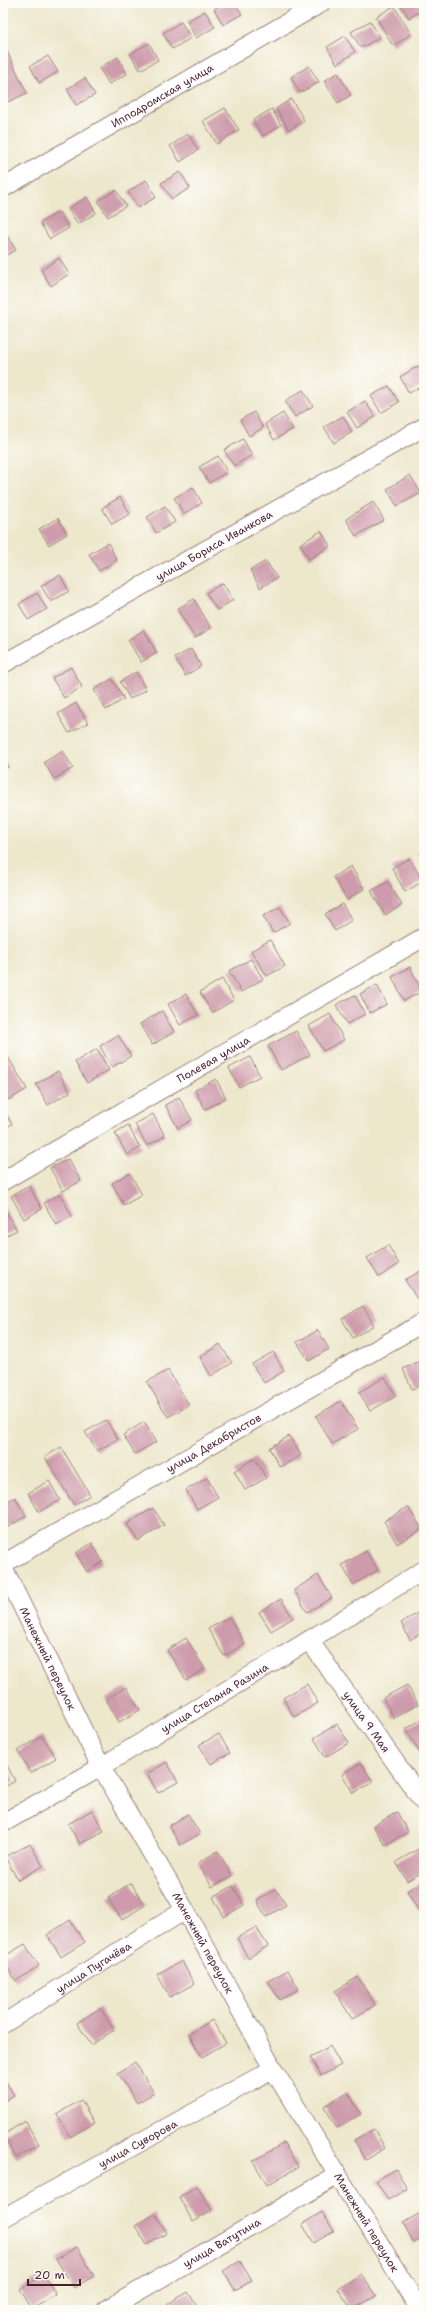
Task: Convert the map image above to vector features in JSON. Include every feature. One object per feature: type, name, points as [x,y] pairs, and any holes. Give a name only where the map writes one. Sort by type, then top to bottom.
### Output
[{"type":"street","name":"Ипподромская улица","points":[[3,188],[321,3]]},
{"type":"street","name":"улица Бориса Иванкова","points":[[3,664],[424,427]]},
{"type":"street","name":"Полевая улица","points":[[3,1181],[424,937]]},
{"type":"street","name":"улица Декабристов","points":[[3,1565],[424,1322]]},
{"type":"street","name":"Манежный переулок","points":[[3,1565],[101,1767],[185,1910],[273,2069],[420,2310]]},
{"type":"street","name":"улица Степана Разина","points":[[3,1823],[101,1767],[424,1570]]},
{"type":"street","name":"улица 9 Мая","points":[[309,1640],[424,1803]]},
{"type":"street","name":"улица Пугачёва","points":[[3,2024],[185,1910]]},
{"type":"street","name":"улица Суворова","points":[[3,2218],[273,2069]]},
{"type":"street","name":"улица Ватутина","points":[[106,2310],[338,2175]]},
{"type":"building","points":[[224,3],[235,3],[242,14],[223,25],[214,9]]},
{"type":"building","points":[[399,3],[424,3],[424,9],[409,18]]},
{"type":"building","points":[[394,6],[411,34],[393,46],[376,17]]},
{"type":"building","points":[[205,11],[215,27],[196,38],[187,21]]},
{"type":"building","points":[[370,21],[380,37],[361,48],[351,32]]},
{"type":"building","points":[[181,22],[191,38],[172,49],[163,33]]},
{"type":"building","points":[[345,36],[355,52],[337,64],[327,47]]},
{"type":"building","points":[[3,43],[27,93],[8,102],[3,92]]},
{"type":"building","points":[[149,43],[158,60],[140,70],[130,54]]},
{"type":"building","points":[[48,56],[58,72],[39,83],[30,66]]},
{"type":"building","points":[[118,57],[127,74],[109,84],[99,68]]},
{"type":"building","points":[[309,66],[319,82],[300,93],[291,77]]},
{"type":"building","points":[[338,73],[351,95],[338,103],[324,81]]},
{"type":"building","points":[[85,78],[95,95],[76,105],[67,89]]},
{"type":"building","points":[[291,99],[304,120],[289,130],[276,109]]},
{"type":"building","points":[[225,108],[239,130],[217,144],[203,121]]},
{"type":"building","points":[[272,109],[281,125],[263,136],[253,120]]},
{"type":"building","points":[[188,134],[198,150],[180,162],[170,146]]},
{"type":"building","points":[[180,172],[190,188],[172,199],[161,183]]},
{"type":"building","points":[[146,180],[156,197],[138,208],[128,192]]},
{"type":"building","points":[[116,190],[126,206],[108,217],[98,201]]},
{"type":"building","points":[[87,197],[96,213],[78,224],[68,209]]},
{"type":"building","points":[[59,212],[69,228],[50,239],[40,223]]},
{"type":"building","points":[[6,234],[16,250],[3,257],[3,235]]},
{"type":"building","points":[[59,258],[69,274],[51,286],[41,270]]},
{"type":"building","points":[[418,366],[424,376],[424,385],[409,393],[400,377]]},
{"type":"building","points":[[389,386],[399,402],[381,413],[371,396]]},
{"type":"building","points":[[303,390],[313,406],[295,417],[285,401]]},
{"type":"building","points":[[365,401],[375,417],[357,428],[347,412]]},
{"type":"building","points":[[254,412],[263,428],[249,436],[240,420]]},
{"type":"building","points":[[283,413],[293,429],[274,440],[265,424]]},
{"type":"building","points":[[343,416],[352,432],[334,443],[324,427]]},
{"type":"building","points":[[243,439],[252,455],[234,466],[224,450]]},
{"type":"building","points":[[218,456],[227,472],[209,483],[199,467]]},
{"type":"building","points":[[410,475],[421,493],[397,506],[387,489]]},
{"type":"building","points":[[193,487],[202,503],[184,514],[174,498]]},
{"type":"building","points":[[120,497],[130,514],[112,524],[102,508]]},
{"type":"building","points":[[373,502],[384,520],[356,536],[346,519]]},
{"type":"building","points":[[165,506],[175,522],[156,533],[147,517]]},
{"type":"building","points":[[58,518],[67,534],[49,545],[39,529]]},
{"type":"building","points":[[321,531],[330,546],[309,559],[300,544]]},
{"type":"building","points":[[108,543],[117,560],[99,571],[89,554]]},
{"type":"building","points":[[266,561],[277,578],[260,588],[250,570]]},
{"type":"building","points":[[60,575],[69,591],[51,602],[41,586]]},
{"type":"building","points":[[223,583],[233,600],[217,610],[206,593]]},
{"type":"building","points":[[37,593],[47,609],[28,620],[19,604]]},
{"type":"building","points":[[194,599],[211,628],[195,638],[177,609]]},
{"type":"building","points":[[144,630],[157,653],[141,662],[128,640]]},
{"type":"building","points":[[191,649],[201,666],[185,676],[175,658]]},
{"type":"building","points":[[71,667],[82,687],[64,698],[52,678]]},
{"type":"building","points":[[136,672],[146,690],[130,699],[120,682]]},
{"type":"building","points":[[112,679],[124,699],[106,710],[94,690]]},
{"type":"building","points":[[76,703],[88,723],[69,733],[58,714]]},
{"type":"building","points":[[63,751],[73,768],[54,779],[44,762]]},
{"type":"building","points":[[3,759],[8,767],[3,770]]},
{"type":"building","points":[[424,850],[424,860],[420,853]]},
{"type":"building","points":[[409,858],[423,881],[405,892],[392,868]]},
{"type":"building","points":[[351,866],[364,889],[347,900],[333,877]]},
{"type":"building","points":[[388,882],[402,905],[385,915],[371,891]]},
{"type":"building","points":[[342,904],[352,920],[335,931],[325,914]]},
{"type":"building","points":[[280,907],[290,923],[273,933],[263,916]]},
{"type":"building","points":[[270,940],[285,966],[267,976],[251,951]]},
{"type":"building","points":[[251,959],[263,979],[241,992],[229,971]]},
{"type":"building","points":[[410,967],[422,991],[404,1001],[392,977]]},
{"type":"building","points":[[222,979],[234,1000],[212,1013],[200,992]]},
{"type":"building","points":[[377,985],[387,1004],[370,1013],[360,994]]},
{"type":"building","points":[[186,994],[198,1015],[180,1025],[168,1004]]},
{"type":"building","points":[[355,995],[365,1014],[347,1024],[336,1005]]},
{"type":"building","points":[[162,1011],[174,1032],[152,1045],[140,1024]]},
{"type":"building","points":[[330,1014],[344,1040],[323,1051],[309,1026]]},
{"type":"building","points":[[296,1031],[310,1055],[281,1070],[268,1046]]},
{"type":"building","points":[[118,1035],[131,1056],[112,1067],[100,1046]]},
{"type":"building","points":[[97,1049],[109,1070],[87,1083],[75,1062]]},
{"type":"building","points":[[5,1052],[27,1089],[9,1100],[3,1090],[3,1053]]},
{"type":"building","points":[[250,1057],[260,1076],[239,1087],[229,1068]]},
{"type":"building","points":[[58,1071],[70,1092],[48,1105],[36,1084]]},
{"type":"building","points":[[216,1079],[226,1098],[205,1109],[195,1090]]},
{"type":"building","points":[[179,1097],[192,1120],[178,1128],[165,1105]]},
{"type":"building","points":[[3,1108],[12,1124],[3,1129]]},
{"type":"building","points":[[153,1114],[165,1136],[147,1146],[135,1124]]},
{"type":"building","points":[[128,1125],[140,1148],[127,1155],[115,1133]]},
{"type":"building","points":[[68,1159],[81,1181],[63,1191],[50,1168]]},
{"type":"building","points":[[130,1173],[142,1195],[124,1205],[112,1183]]},
{"type":"building","points":[[29,1186],[42,1209],[24,1219],[11,1196]]},
{"type":"building","points":[[60,1194],[72,1216],[56,1225],[44,1203]]},
{"type":"building","points":[[3,1206],[17,1230],[3,1237]]},
{"type":"building","points":[[388,1245],[399,1264],[379,1277],[367,1258]]},
{"type":"building","points":[[424,1269],[424,1295],[417,1299],[405,1280]]},
{"type":"building","points":[[363,1306],[374,1325],[353,1338],[342,1319]]},
{"type":"building","points":[[318,1330],[329,1349],[309,1361],[297,1342]]},
{"type":"building","points":[[220,1344],[232,1363],[211,1376],[200,1357]]},
{"type":"building","points":[[273,1352],[284,1371],[264,1383],[252,1364]]},
{"type":"building","points":[[424,1359],[424,1384],[412,1389],[403,1369]]},
{"type":"building","points":[[168,1370],[189,1405],[168,1417],[147,1382]]},
{"type":"building","points":[[385,1377],[396,1396],[370,1411],[359,1392]]},
{"type":"building","points":[[341,1401],[358,1429],[332,1444],[316,1416]]},
{"type":"building","points":[[106,1420],[118,1439],[97,1451],[85,1432]]},
{"type":"building","points":[[144,1422],[156,1442],[135,1454],[123,1435]]},
{"type":"building","points":[[289,1436],[301,1455],[280,1467],[269,1448]]},
{"type":"building","points":[[61,1447],[90,1495],[74,1505],[45,1457]]},
{"type":"building","points":[[255,1458],[266,1478],[245,1490],[234,1471]]},
{"type":"building","points":[[207,1478],[218,1497],[197,1509],[186,1490]]},
{"type":"building","points":[[49,1481],[60,1500],[39,1512],[28,1493]]},
{"type":"building","points":[[15,1497],[26,1516],[5,1529],[3,1525],[3,1504]]},
{"type":"building","points":[[408,1507],[422,1529],[397,1544],[384,1521]]},
{"type":"building","points":[[153,1508],[164,1525],[138,1541],[127,1524]]},
{"type":"building","points":[[92,1543],[103,1562],[87,1572],[76,1553]]},
{"type":"building","points":[[366,1551],[378,1570],[353,1585],[342,1565]]},
{"type":"building","points":[[318,1575],[332,1598],[307,1612],[294,1590]]},
{"type":"building","points":[[281,1599],[293,1618],[271,1631],[259,1612]]},
{"type":"building","points":[[424,1609],[424,1631],[410,1640],[401,1623]]},
{"type":"building","points":[[229,1617],[245,1644],[224,1656],[208,1629]]},
{"type":"building","points":[[186,1638],[205,1669],[186,1680],[167,1650]]},
{"type":"building","points":[[307,1684],[318,1703],[294,1717],[283,1698]]},
{"type":"building","points":[[407,1685],[418,1704],[394,1718],[383,1698]]},
{"type":"building","points":[[126,1687],[140,1710],[119,1722],[106,1699]]},
{"type":"building","points":[[424,1718],[424,1754],[421,1755],[406,1729]]},
{"type":"building","points":[[337,1724],[349,1743],[325,1757],[314,1738]]},
{"type":"building","points":[[219,1734],[230,1753],[211,1764],[199,1745]]},
{"type":"building","points":[[42,1736],[56,1758],[31,1773],[18,1751]]},
{"type":"building","points":[[3,1757],[15,1781],[3,1788]]},
{"type":"building","points":[[167,1762],[178,1782],[158,1793],[147,1774]]},
{"type":"building","points":[[361,1763],[373,1782],[353,1793],[342,1774]]},
{"type":"building","points":[[92,1810],[104,1831],[80,1844],[68,1824]]},
{"type":"building","points":[[397,1812],[408,1832],[385,1845],[373,1826]]},
{"type":"building","points":[[188,1814],[200,1834],[180,1845],[169,1826]]},
{"type":"building","points":[[30,1844],[43,1866],[18,1880],[5,1857]]},
{"type":"building","points":[[420,1848],[424,1855],[424,1871],[407,1881],[396,1862]]},
{"type":"building","points":[[218,1851],[232,1876],[212,1887],[198,1863]]},
{"type":"building","points":[[424,1881],[424,1906],[418,1910],[407,1891]]},
{"type":"building","points":[[131,1883],[145,1905],[122,1920],[108,1898]]},
{"type":"building","points":[[233,1886],[244,1905],[224,1917],[213,1897]]},
{"type":"building","points":[[276,1889],[286,1905],[266,1917],[257,1901]]},
{"type":"building","points":[[70,1920],[85,1942],[61,1957],[47,1935]]},
{"type":"building","points":[[256,1927],[268,1946],[248,1958],[237,1938]]},
{"type":"building","points":[[25,1944],[39,1966],[16,1981],[3,1961],[3,1957]]},
{"type":"building","points":[[182,1961],[194,1984],[170,1997],[157,1974]]},
{"type":"building","points":[[288,1970],[299,1989],[280,2000],[268,1981]]},
{"type":"building","points":[[358,1977],[375,2005],[352,2019],[335,1991]]},
{"type":"building","points":[[100,2008],[114,2030],[91,2045],[77,2023]]},
{"type":"building","points":[[212,2020],[226,2043],[202,2057],[189,2034]]},
{"type":"building","points":[[330,2046],[341,2065],[321,2076],[310,2057]]},
{"type":"building","points":[[135,2062],[154,2093],[137,2103],[118,2073]]},
{"type":"building","points":[[3,2077],[14,2095],[3,2102]]},
{"type":"building","points":[[348,2092],[361,2114],[337,2128],[324,2106]]},
{"type":"building","points":[[81,2100],[94,2123],[70,2137],[57,2114]]},
{"type":"building","points":[[25,2121],[39,2144],[16,2158],[3,2135]]},
{"type":"building","points":[[374,2129],[385,2148],[366,2160],[354,2140]]},
{"type":"building","points":[[284,2143],[298,2167],[267,2185],[253,2161]]},
{"type":"building","points":[[396,2169],[407,2189],[388,2200],[376,2181]]},
{"type":"building","points":[[197,2186],[212,2211],[193,2222],[179,2197]]},
{"type":"building","points":[[322,2212],[334,2231],[314,2243],[302,2224]]},
{"type":"building","points":[[422,2212],[424,2237],[414,2243],[403,2223]]},
{"type":"building","points":[[155,2214],[167,2233],[147,2245],[135,2226]]},
{"type":"building","points":[[77,2247],[94,2276],[74,2288],[56,2259]]},
{"type":"building","points":[[240,2261],[252,2281],[235,2290],[223,2271]]},
{"type":"building","points":[[361,2274],[376,2296],[352,2310],[338,2289]]},
{"type":"building","points":[[44,2275],[56,2295],[32,2309],[20,2289]]},
{"type":"building","points":[[188,2292],[199,2310],[171,2310],[168,2304]]}]
